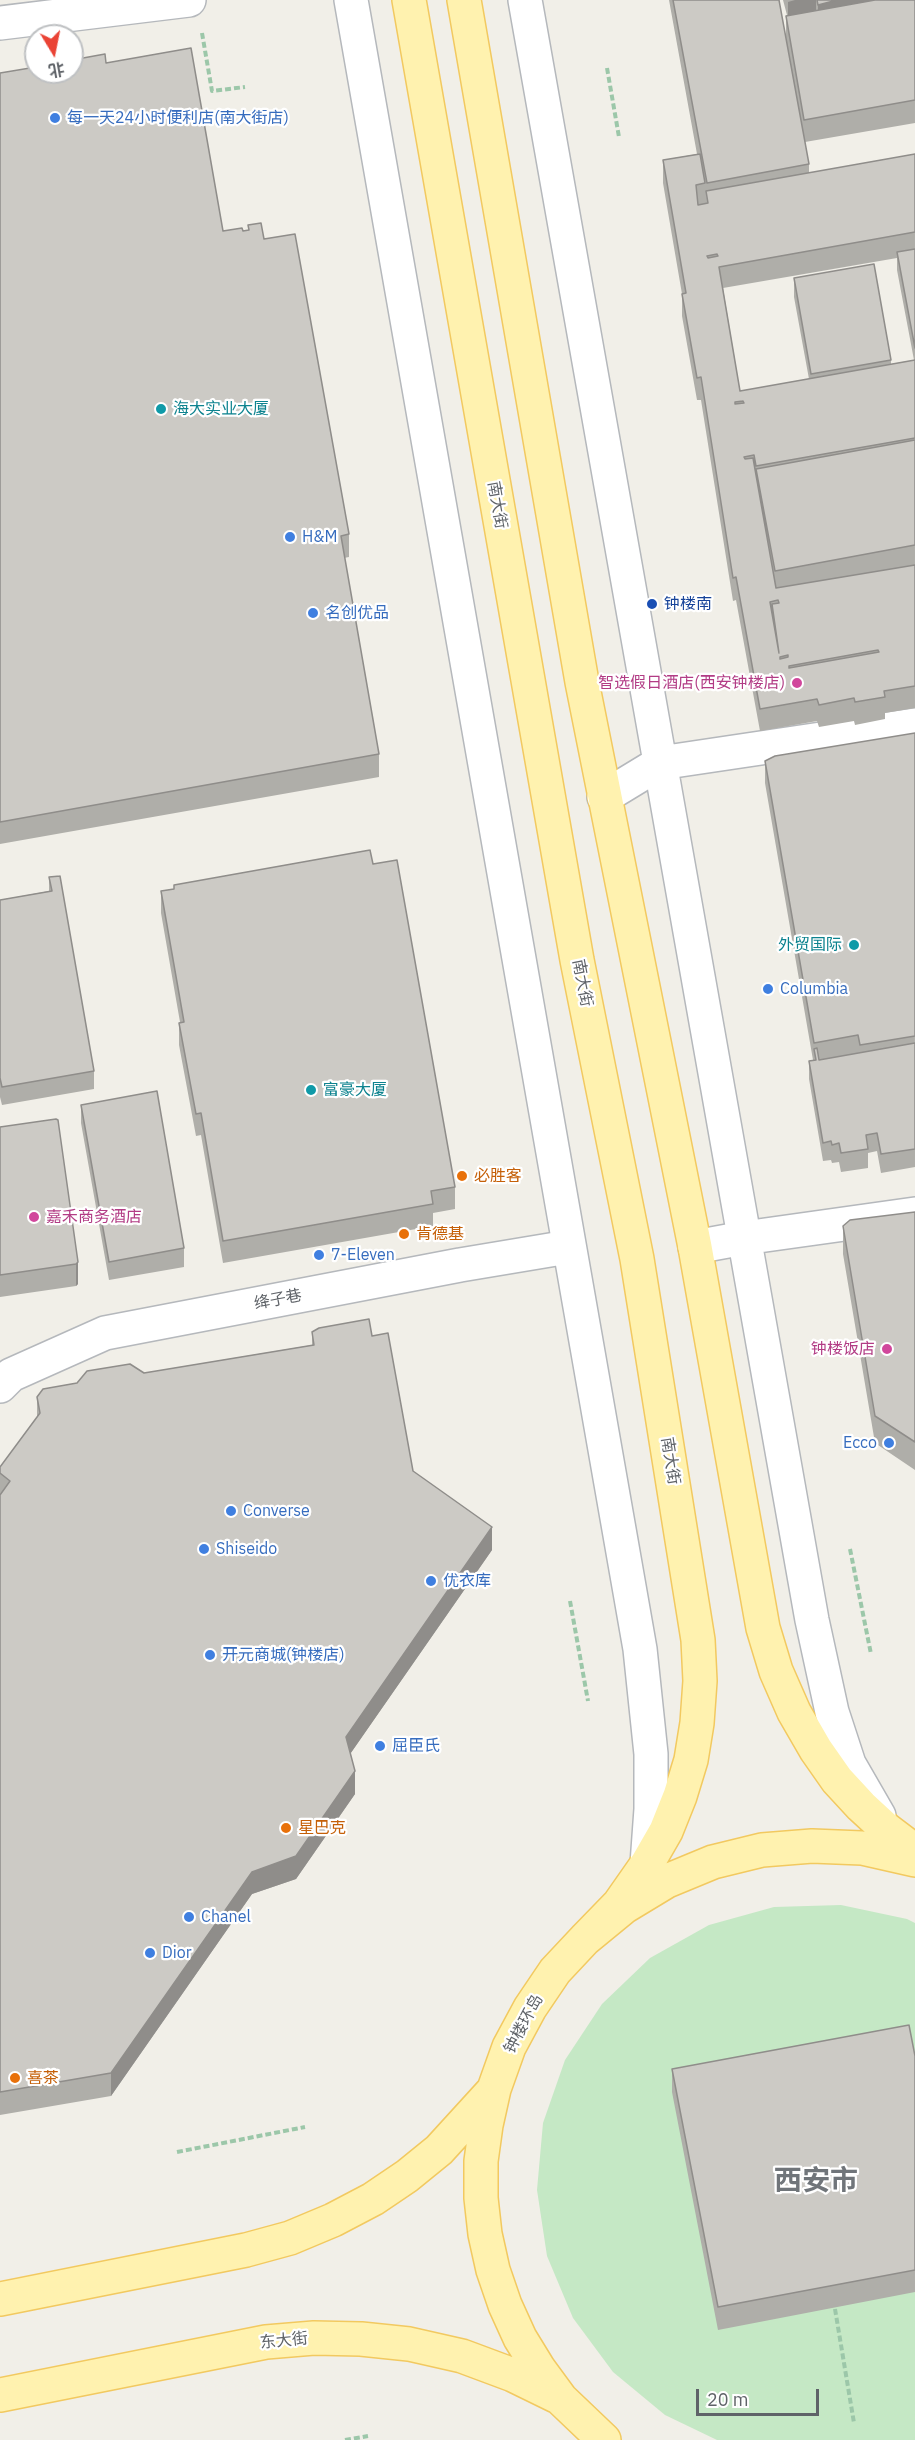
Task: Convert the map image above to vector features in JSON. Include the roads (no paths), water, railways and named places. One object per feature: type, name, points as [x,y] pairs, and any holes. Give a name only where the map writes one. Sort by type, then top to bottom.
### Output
[{"type":"main road","name":"南大街","points":[[409,0],[577,960],[637,1259],[698,1640],[700,1681],[698,1723],[691,1760],[680,1796],[666,1832],[647,1864],[619,1904],[585,1939]]},
{"type":"main road","points":[[464,0],[580,671],[695,1247],[763,1628],[776,1671],[794,1712],[816,1750],[837,1780],[887,1830],[915,1851]]},
{"type":"main road","name":"钟楼环岛","points":[[604,2440],[561,2399],[539,2369],[520,2338],[493,2270],[481,2198],[483,2152],[494,2089],[509,2047],[530,2008],[555,1971],[585,1939],[624,1907],[667,1881],[713,1862],[762,1850],[812,1846],[862,1848],[915,1860]]},
{"type":"main road","points":[[0,2299],[246,2250],[290,2238],[333,2220],[373,2199],[415,2170],[468,2121],[494,2089]]},
{"type":"main road","name":"东大街","points":[[0,2394],[266,2342],[314,2338],[361,2338],[409,2344],[462,2356],[513,2375],[561,2399]]},
{"type":"street","points":[[351,0],[640,1649],[651,1754],[651,1809],[647,1864]]},
{"type":"street","points":[[525,0],[812,1620],[832,1712],[849,1764],[887,1830]]},
{"type":"street","points":[[0,23],[194,11]]},
{"type":"street","points":[[604,797],[660,763],[915,725]]},
{"type":"street","points":[[695,1247],[915,1214]]},
{"type":"street","name":"绛子巷","points":[[0,1386],[11,1375],[105,1333],[459,1265],[568,1247]]},
{"type":"place","name":"每一天24小时便利店(南大街店)","points":[[55,118]]},
{"type":"place","name":"海大实业大厦","points":[[161,409]]},
{"type":"place","name":"H&M","points":[[290,537]]},
{"type":"place","name":"钟楼南","points":[[652,604]]},
{"type":"place","name":"名创优品","points":[[313,613]]},
{"type":"place","name":"智选假日酒店(西安钟楼店)","points":[[797,683]]},
{"type":"place","name":"外贸国际","points":[[854,945]]},
{"type":"place","name":"Columbia","points":[[768,989]]},
{"type":"place","name":"富豪大厦","points":[[311,1090]]},
{"type":"place","name":"必胜客","points":[[462,1176]]},
{"type":"place","name":"嘉禾商务酒店","points":[[34,1217]]},
{"type":"place","name":"肯德基","points":[[404,1234]]},
{"type":"place","name":"7-Eleven","points":[[319,1255]]},
{"type":"place","name":"钟楼饭店","points":[[887,1349]]},
{"type":"place","name":"Ecco","points":[[889,1443]]},
{"type":"place","name":"Converse","points":[[231,1511]]},
{"type":"place","name":"Shiseido","points":[[204,1549]]},
{"type":"place","name":"优衣库","points":[[431,1581]]},
{"type":"place","name":"开元商城(钟楼店)","points":[[210,1655]]},
{"type":"place","name":"屈臣氏","points":[[380,1746]]},
{"type":"place","name":"星巴克","points":[[286,1828]]},
{"type":"place","name":"Chanel","points":[[189,1917]]},
{"type":"place","name":"Dior","points":[[150,1953]]},
{"type":"place","name":"喜茶","points":[[15,2078]]},
{"type":"district","name":"西安市","points":[[816,2182]]}]
